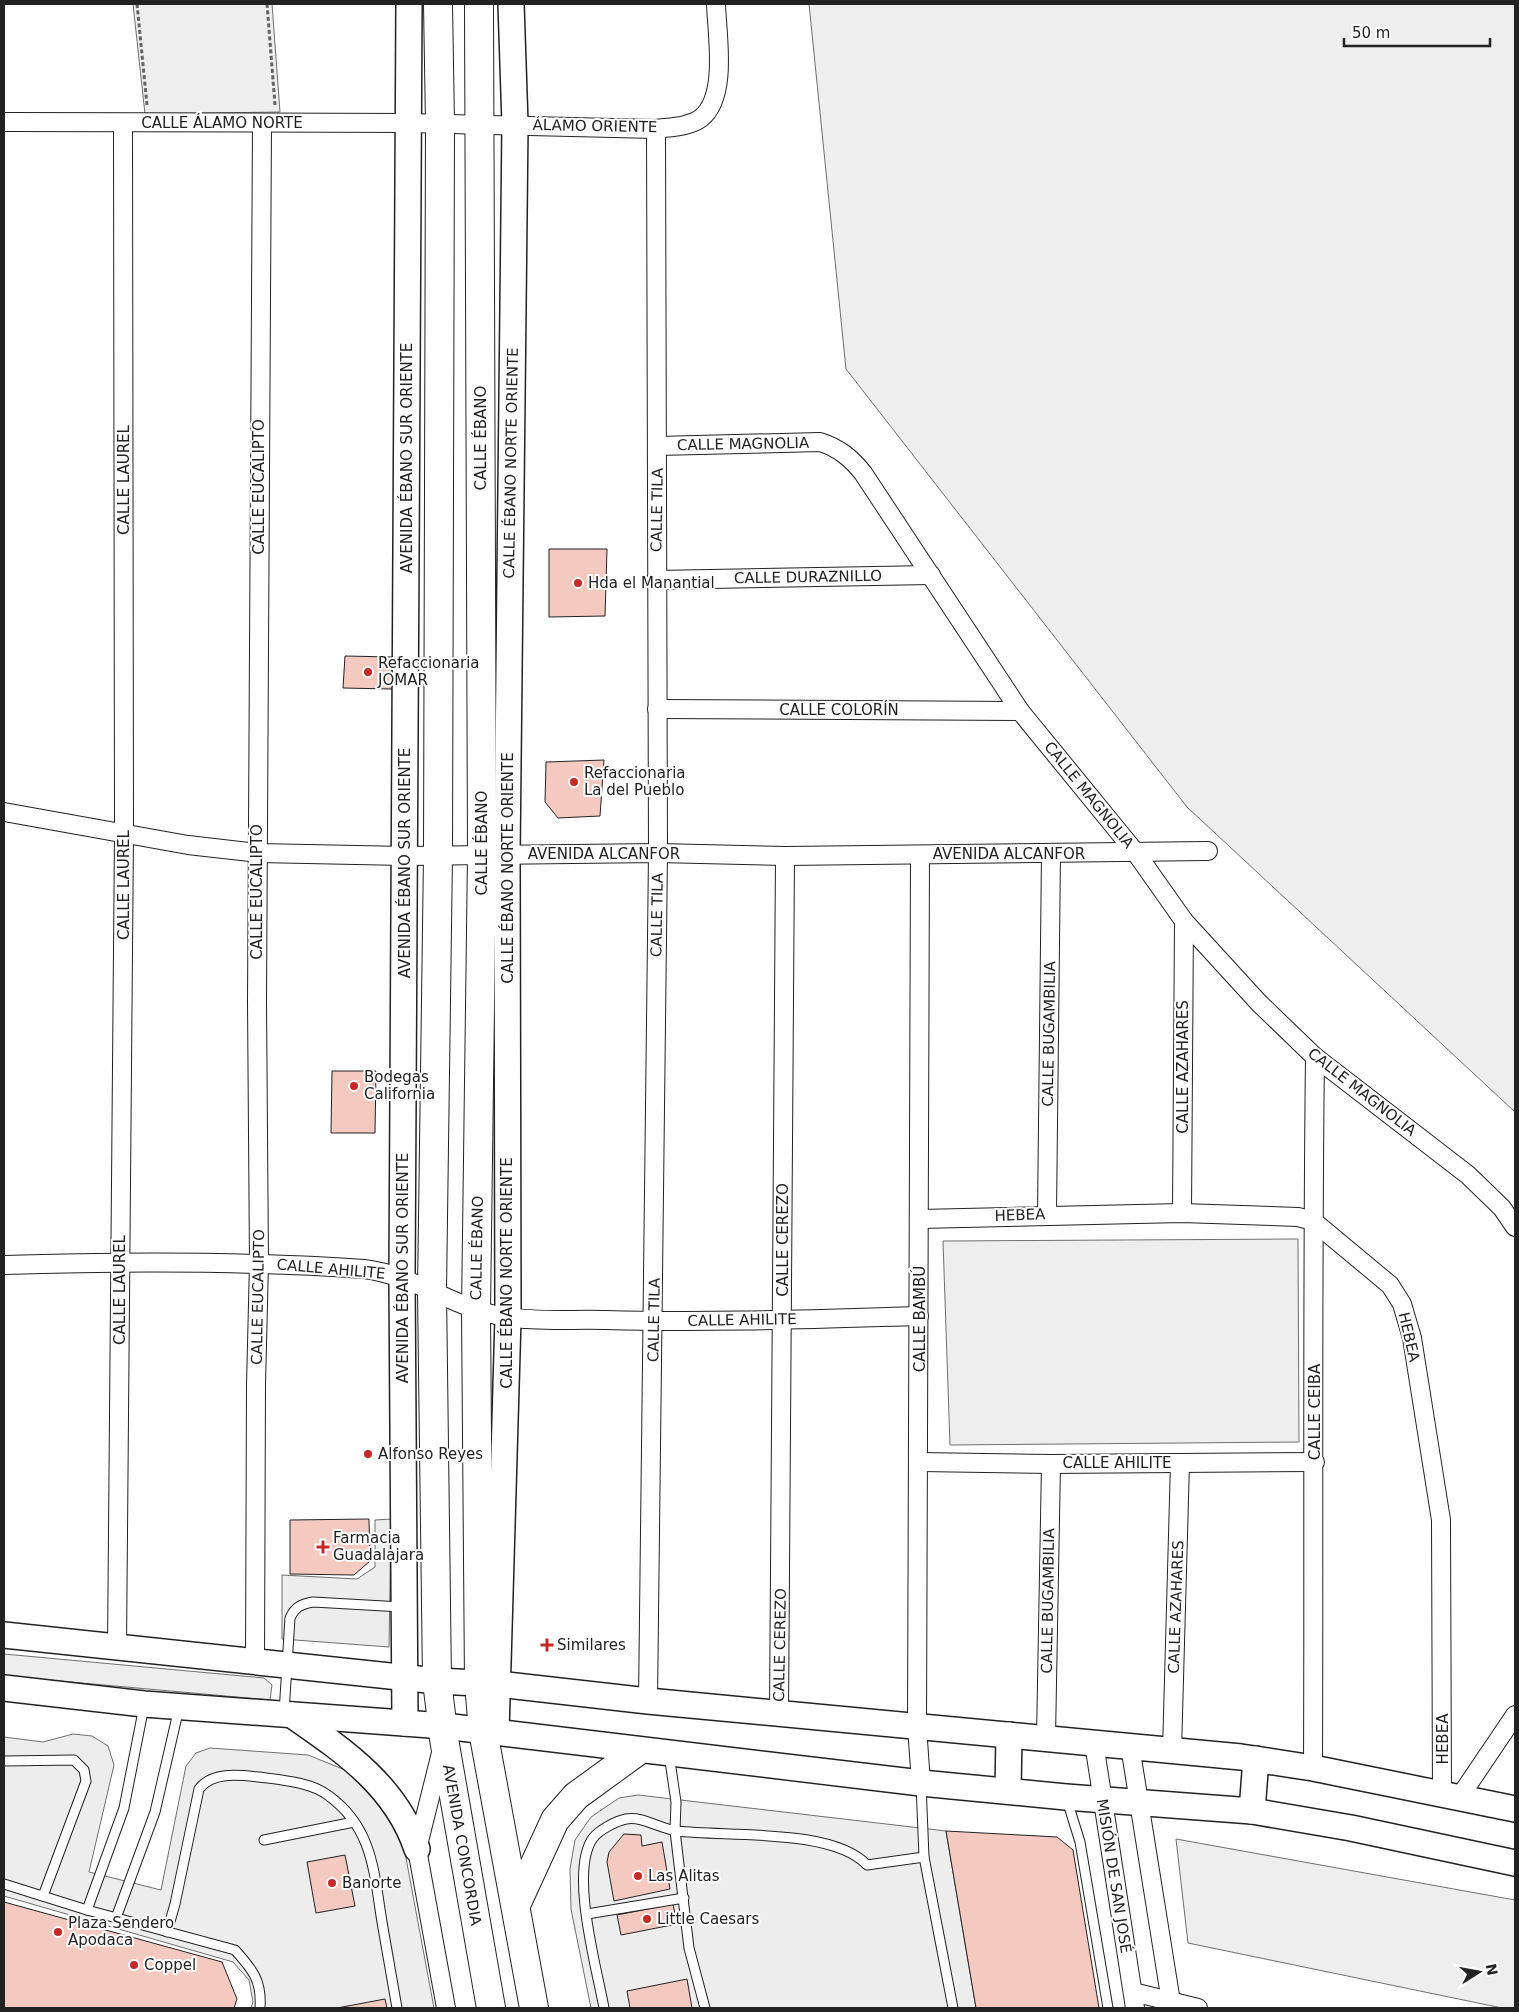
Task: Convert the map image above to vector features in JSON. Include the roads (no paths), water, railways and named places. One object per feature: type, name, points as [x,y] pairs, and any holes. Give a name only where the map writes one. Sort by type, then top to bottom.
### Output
[{"type":"main road","points":[[437,1681],[432,1291],[438,855],[440,124],[438,4]]},
{"type":"main road","name":"CALLE ÉBANO","points":[[479,4],[495,854],[476,1311],[488,1684]]},
{"type":"main road","name":"AVENIDA CONCORDIA","points":[[437,1681],[491,2008]]},
{"type":"main road","points":[[488,1684],[490,1732],[516,1905],[534,2008]]},
{"type":"main road","points":[[516,1905],[555,1820],[576,1796],[638,1751]]},
{"type":"street","name":"AVENIDA ÉBANO SUR ORIENTE","points":[[405,1723],[403,1678],[402,1278],[409,4]]},
{"type":"street","name":"CALLE ÉBANO NORTE ORIENTE","points":[[488,1684],[508,1318],[495,854],[515,124],[511,4]]},
{"type":"street","name":"ÁLAMO ORIENTE","points":[[440,124],[515,124],[656,130],[688,124],[700,118],[712,105],[718,87],[716,4]]},
{"type":"street","name":"CALLE ÁLAMO NORTE","points":[[4,122],[440,124]]},
{"type":"street","name":"CALLE LAUREL","points":[[117,1648],[124,834],[123,123]]},
{"type":"street","name":"CALLE EUCALIPTO","points":[[255,1662],[256,1395],[259,1263],[258,853],[269,123]]},
{"type":"street","name":"CALLE TILA","points":[[648,1701],[654,1321],[658,853],[656,130]]},
{"type":"street","name":"CALLE MAGNOLIA","points":[[657,446],[820,442],[836,447],[864,472],[1020,711],[1136,853],[1184,921],[1315,1057],[1468,1175],[1502,1208],[1515,1227]]},
{"type":"street","name":"CALLE DURAZNILLO","points":[[656,580],[931,575]]},
{"type":"street","name":"CALLE COLORÍN","points":[[657,709],[1020,711]]},
{"type":"street","name":"AVENIDA ALCANFOR","points":[[4,812],[188,845],[258,853],[405,856],[658,853],[785,856],[1208,851]]},
{"type":"street","name":"CALLE BUGAMBILIA","points":[[1048,1214],[1051,854]]},
{"type":"street","name":"CALLE BAMBÚ","points":[[920,855],[920,1462],[917,1726],[921,1783]]},
{"type":"street","name":"CALLE CEREZO","points":[[779,1714],[785,856]]},
{"type":"street","name":"CALLE AZAHARES","points":[[1182,1213],[1184,921]]},
{"type":"street","name":"CALLE CEIBA","points":[[1313,1768],[1315,1462],[1313,1222],[1315,1057]]},
{"type":"street","name":"HEBEA","points":[[920,1219],[1048,1214],[1182,1213],[1298,1216],[1313,1222],[1390,1285],[1402,1304],[1412,1338],[1441,1520],[1451,1796]]},
{"type":"street","name":"CALLE AHILITE","points":[[4,1265],[121,1261],[259,1263],[364,1269],[402,1278],[476,1311],[508,1318],[654,1321],[919,1316]]},
{"type":"street","name":"CALLE AHILITE","points":[[920,1462],[1050,1464],[1315,1462]]},
{"type":"street","name":"CALLE AZAHARES","points":[[1172,1751],[1180,1463]]},
{"type":"street","name":"CALLE BUGAMBILIA","points":[[1046,1738],[1050,1464]]},
{"type":"street","points":[[4,1635],[403,1678],[488,1684],[779,1714],[1256,1759],[1313,1768],[1515,1809]]},
{"type":"street","points":[[4,1688],[144,1704],[405,1723],[444,1732],[490,1732],[921,1783],[1066,1797],[1252,1811],[1351,1828],[1515,1864]]},
{"type":"street","points":[[288,1714],[340,1748],[398,1806],[409,1825],[416,1849],[446,2008]]},
{"type":"street","points":[[1451,1796],[1515,1714]]},
{"type":"street","points":[[416,1849],[444,1732]]},
{"type":"street","points":[[1008,1791],[1009,1735]]},
{"type":"street","name":"MISIÓN DE SAN JOSÉ","points":[[1094,1743],[1134,2000]]},
{"type":"street","points":[[1130,1746],[1137,1803],[1171,2005]]},
{"type":"street","points":[[1252,1811],[1256,1759]]},
{"type":"street","points":[[1134,2000],[1198,2008]]},
{"type":"lane","points":[[288,1714],[287,1665],[290,1618],[295,1609],[304,1603],[403,1607]]},
{"type":"lane","points":[[87,1910],[124,1808],[144,1704]]},
{"type":"lane","points":[[116,1918],[156,1812],[179,1706]]},
{"type":"lane","points":[[669,1754],[676,1802],[675,1831],[689,1948],[705,2008]]},
{"type":"lane","points":[[4,1761],[74,1760],[84,1770],[86,1781],[43,1896]]},
{"type":"lane","points":[[167,1932],[175,1904],[199,1789],[204,1782],[228,1775],[260,1778],[311,1787],[329,1796],[354,1822],[365,1838],[375,1869],[397,2008]]},
{"type":"lane","points":[[921,1783],[924,1857],[953,2008]]},
{"type":"lane","points":[[1066,1797],[1080,1842],[1108,2008]]},
{"type":"lane","points":[[604,2008],[583,1889],[584,1857],[594,1837],[612,1824],[626,1819],[643,1821],[675,1831],[810,1840],[843,1848],[858,1855],[867,1865],[924,1857]]},
{"type":"lane","points":[[264,1840],[354,1822]]},
{"type":"lane","points":[[4,1884],[87,1910],[235,1950],[249,1966],[262,1990],[260,2008]]},
{"type":"lane","points":[[587,1914],[684,1898]]},
{"type":"place","name":"Hda el Manantial","points":[[578,583]]},
{"type":"place","name":"Refaccionaria JOMAR","points":[[368,672]]},
{"type":"place","name":"Refaccionaria La del Pueblo","points":[[574,782]]},
{"type":"place","name":"Bodegas California","points":[[354,1086]]},
{"type":"place","name":"Alfonso Reyes","points":[[368,1454]]},
{"type":"place","name":"Farmacia Guadalajara","points":[[323,1547]]},
{"type":"place","name":"Similares","points":[[547,1645]]},
{"type":"place","name":"Las Alitas","points":[[638,1876]]},
{"type":"place","name":"Banorte","points":[[332,1883]]},
{"type":"place","name":"Little Caesars","points":[[647,1919]]},
{"type":"place","name":"Plaza Sendero Apodaca","points":[[58,1932]]},
{"type":"place","name":"Coppel","points":[[134,1965]]}]
